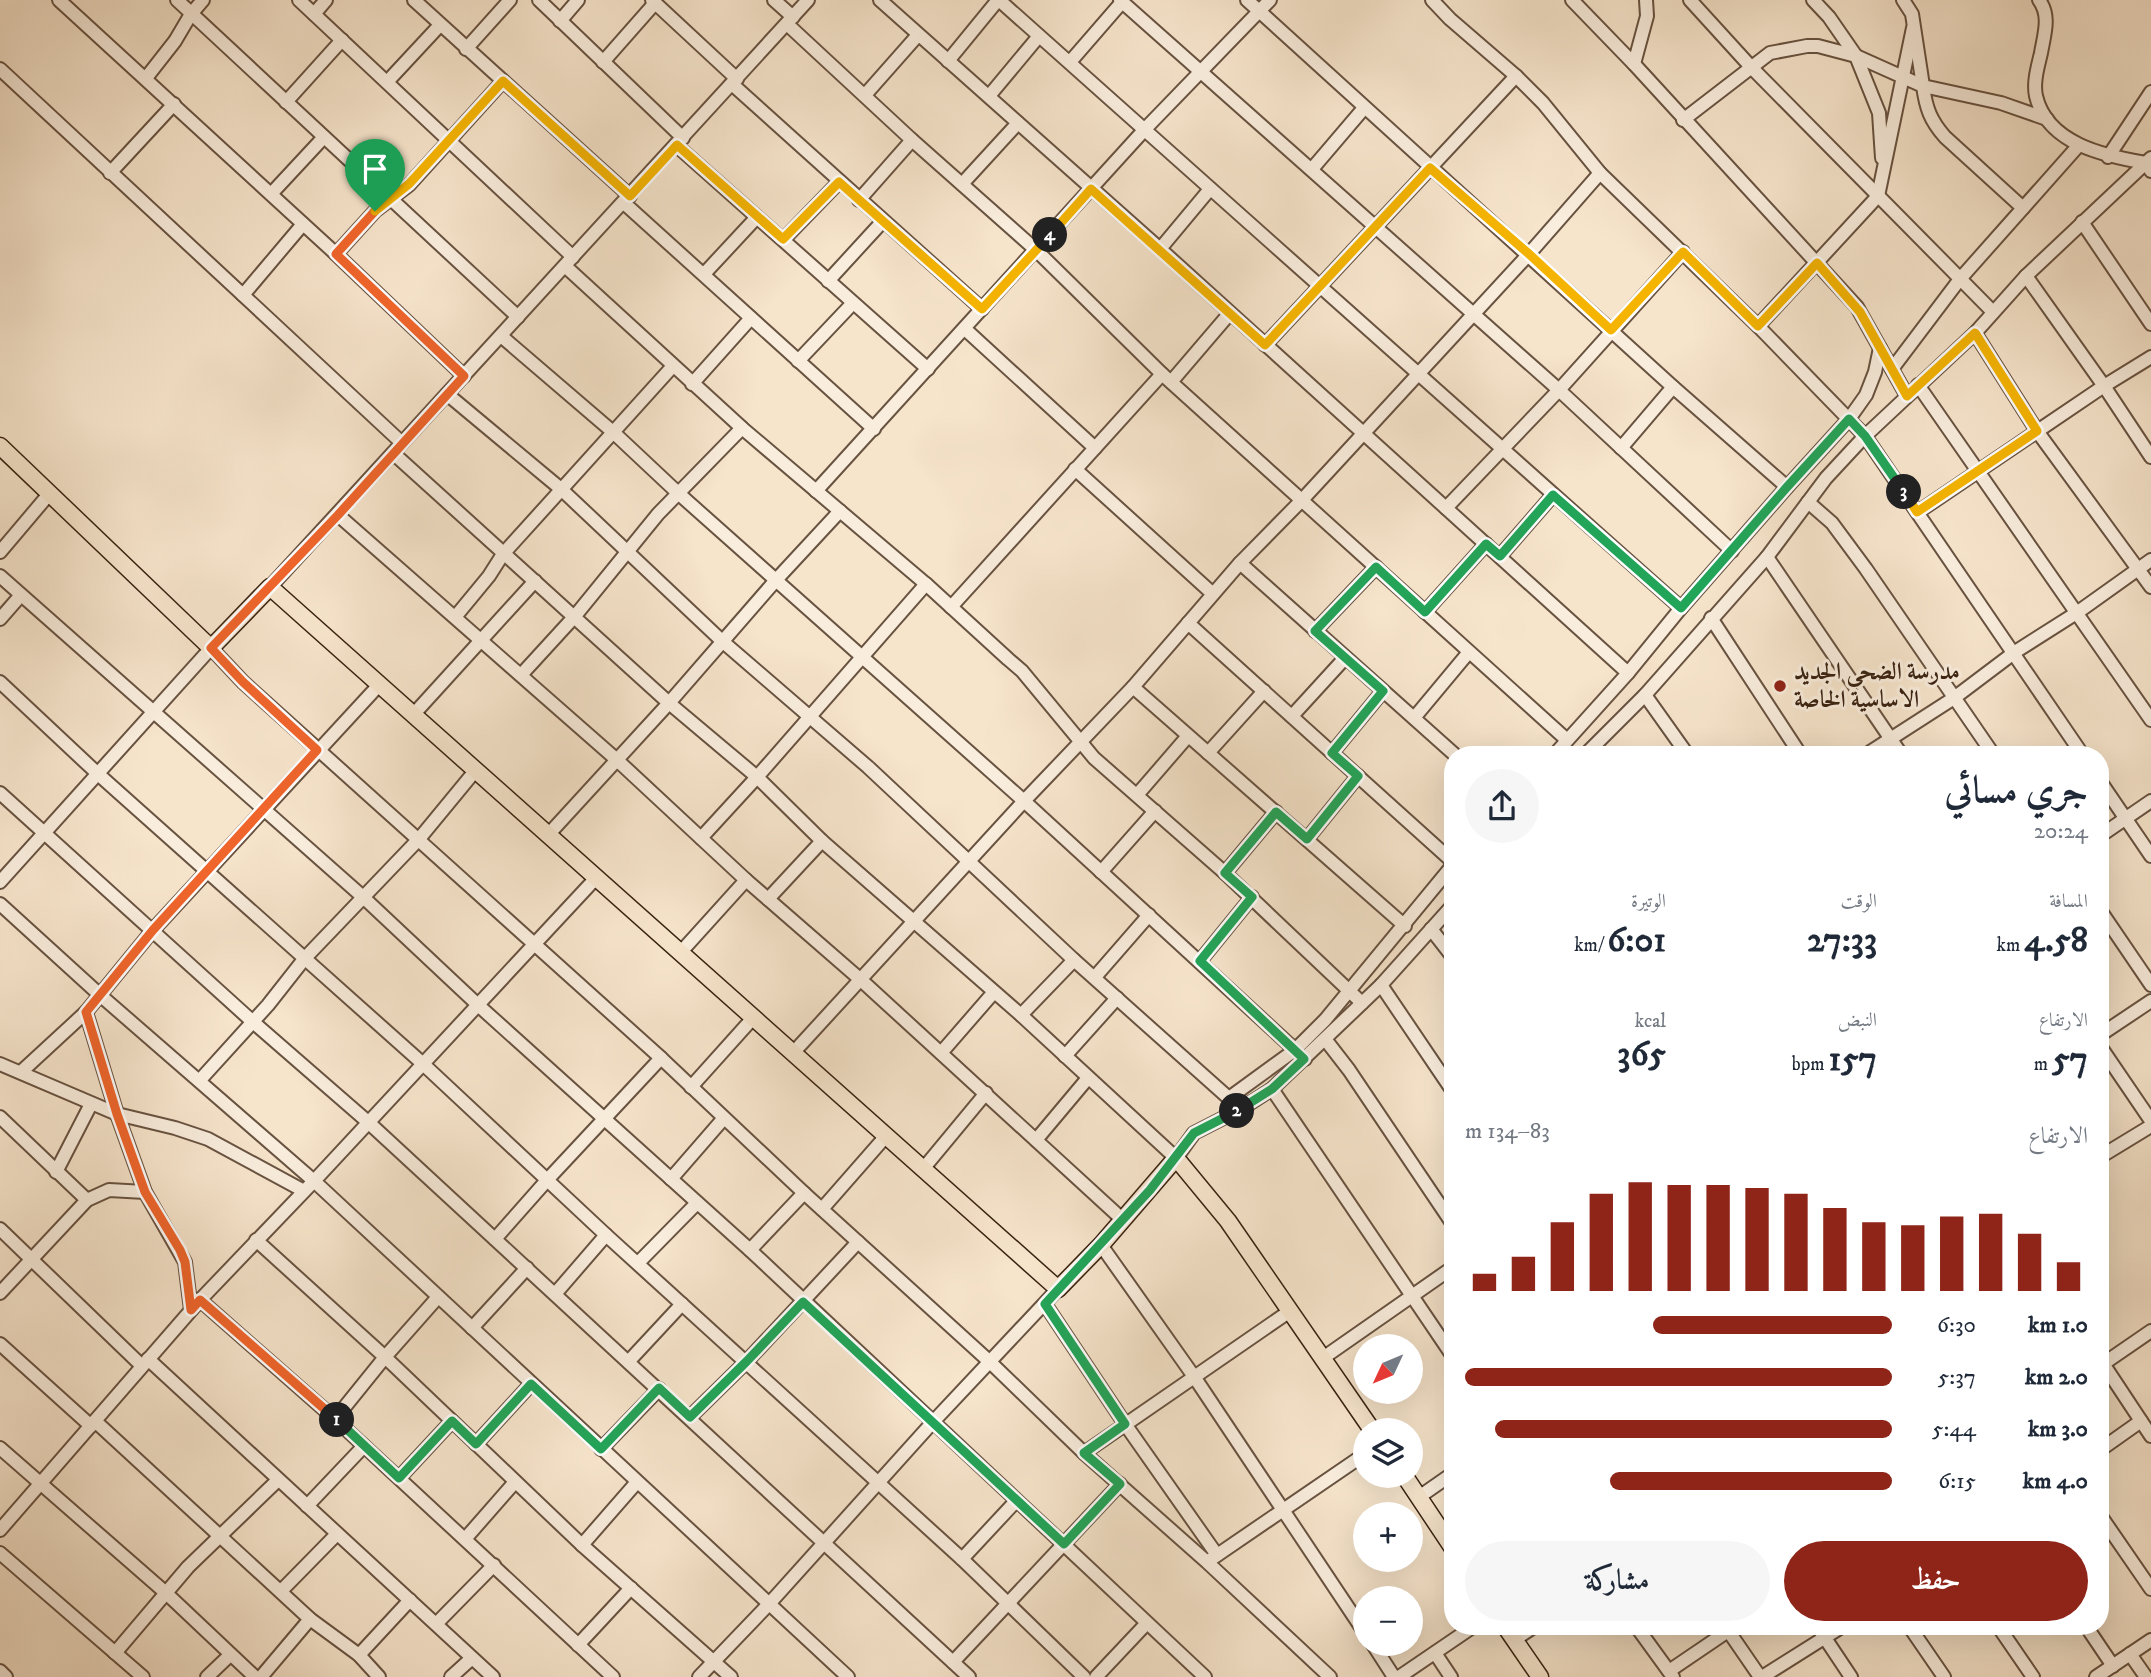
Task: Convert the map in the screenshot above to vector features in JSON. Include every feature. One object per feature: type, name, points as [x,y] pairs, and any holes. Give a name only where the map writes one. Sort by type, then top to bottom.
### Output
[{"type":"main road","points":[[0,446],[211,648],[270,587],[1058,1289],[1123,1220],[1176,1158],[1212,1200],[1364,1418]]},
{"type":"main road","points":[[1413,1488],[1444,1535]]},
{"type":"main road","points":[[1511,1635],[1539,1677]]},
{"type":"street","points":[[60,0],[336,254],[464,376]]},
{"type":"street","points":[[177,0],[518,317]]},
{"type":"street","points":[[145,78],[203,0]]},
{"type":"street","points":[[299,0],[449,140],[692,384],[926,583],[1022,671],[1094,758],[1252,897],[1362,1003]]},
{"type":"street","points":[[314,13],[326,0]]},
{"type":"street","points":[[414,0],[503,81],[751,318],[874,429]]},
{"type":"street","points":[[466,49],[510,0]]},
{"type":"street","points":[[539,0],[757,216],[928,369]]},
{"type":"street","points":[[560,21],[578,0]]},
{"type":"street","points":[[774,0],[790,20],[864,95],[1036,250],[1167,378],[1567,740]]},
{"type":"street","points":[[270,587],[808,0]]},
{"type":"street","points":[[880,0],[1160,249],[1628,673]]},
{"type":"street","points":[[948,61],[999,0],[1146,128],[1417,375],[1681,608]]},
{"type":"street","points":[[1247,0],[1430,168],[1787,487]]},
{"type":"street","points":[[816,491],[1146,128],[1270,0]]},
{"type":"street","points":[[1432,0],[1516,76],[1600,173],[1758,326],[1865,436],[2077,746]]},
{"type":"street","points":[[1572,0],[1857,307],[1907,396]]},
{"type":"street","points":[[1633,64],[1647,16],[1646,0]]},
{"type":"street","points":[[1690,0],[1751,67],[1993,312]]},
{"type":"street","points":[[1813,0],[1829,17],[1856,57],[1879,113],[1884,180]]},
{"type":"street","points":[[1902,0],[1912,14],[1926,109],[1938,130],[2023,208]]},
{"type":"street","points":[[2039,0],[2046,20],[2036,74],[2036,96],[2047,119]]},
{"type":"street","points":[[603,62],[654,1],[839,182],[982,309]]},
{"type":"street","points":[[1070,62],[1121,1],[1559,390],[1732,551]]},
{"type":"street","points":[[387,82],[440,24]]},
{"type":"street","points":[[1758,326],[1878,196],[1884,180],[1913,28]]},
{"type":"street","points":[[864,95],[918,35]]},
{"type":"street","points":[[989,96],[1039,36]]},
{"type":"street","points":[[286,102],[342,40]]},
{"type":"street","points":[[1683,120],[1776,51],[1818,47],[1856,57],[1923,86],[2001,103],[2047,119],[2079,145],[2108,157],[2149,164]]},
{"type":"street","points":[[0,69],[243,295],[503,554],[669,703],[757,777],[822,841],[1021,1015],[1176,1158],[1194,1133],[1241,1109],[1272,1089],[1325,1020],[1405,926],[1444,874]]},
{"type":"street","points":[[1265,345],[1516,76]]},
{"type":"street","points":[[336,254],[375,211],[409,184],[503,81]]},
{"type":"street","points":[[2108,157],[2151,92]]},
{"type":"street","points":[[110,173],[174,104]]},
{"type":"street","points":[[1312,169],[1364,108]]},
{"type":"street","points":[[962,184],[1018,123]]},
{"type":"street","points":[[271,194],[324,137]]},
{"type":"street","points":[[859,200],[912,140]]},
{"type":"street","points":[[1892,369],[1960,279],[2079,145]]},
{"type":"street","points":[[1594,746],[1646,695],[1767,556],[1826,478],[1865,436],[1975,333],[2026,276],[2082,222],[2149,164]]},
{"type":"street","points":[[793,1054],[1024,801],[1133,687],[1240,563],[1302,500],[1600,173]]},
{"type":"street","points":[[783,239],[839,182]]},
{"type":"street","points":[[1160,249],[1210,189]]},
{"type":"street","points":[[704,274],[757,216]]},
{"type":"street","points":[[828,281],[883,221]]},
{"type":"street","points":[[2082,222],[2151,324]]},
{"type":"street","points":[[243,295],[303,224]]},
{"type":"street","points":[[1446,508],[1559,390],[1683,252]]},
{"type":"street","points":[[2026,276],[2151,457]]},
{"type":"street","points":[[798,361],[853,303]]},
{"type":"street","points":[[951,607],[1094,448],[1230,313]]},
{"type":"street","points":[[692,384],[751,318]]},
{"type":"street","points":[[965,329],[1094,448]]},
{"type":"street","points":[[1975,333],[2037,431],[2151,587]]},
{"type":"street","points":[[501,336],[613,432],[678,494],[1024,801],[1300,1054]]},
{"type":"street","points":[[1562,746],[1849,419],[1866,395],[1880,348]]},
{"type":"street","points":[[1917,512],[2151,357]]},
{"type":"street","points":[[456,616],[489,576],[503,554],[673,366]]},
{"type":"street","points":[[1918,385],[2151,720]]},
{"type":"street","points":[[1621,448],[1673,387]]},
{"type":"street","points":[[447,394],[561,489],[722,641],[868,767],[1074,960],[1241,1109]]},
{"type":"street","points":[[521,676],[575,616],[651,523],[742,428]]},
{"type":"street","points":[[1075,469],[1213,594]]},
{"type":"street","points":[[0,552],[50,494]]},
{"type":"street","points":[[1500,556],[1553,495]]},
{"type":"street","points":[[1808,502],[1832,523],[1866,569],[1987,746]]},
{"type":"street","points":[[548,835],[840,511]]},
{"type":"street","points":[[338,515],[617,760],[1123,1220]]},
{"type":"street","points":[[1425,612],[1486,544]]},
{"type":"street","points":[[1767,556],[1896,746]]},
{"type":"street","points":[[1879,746],[1954,698],[2015,652],[2078,612],[2151,560]]},
{"type":"street","points":[[1240,563],[1445,746]]},
{"type":"street","points":[[1315,631],[1376,567]]},
{"type":"street","points":[[0,576],[363,897],[478,1005],[750,1250],[1205,1677]]},
{"type":"street","points":[[413,715],[535,581]]},
{"type":"street","points":[[701,838],[926,583]]},
{"type":"street","points":[[0,620],[21,595]]},
{"type":"street","points":[[1711,618],[1795,746]]},
{"type":"street","points":[[1188,624],[1444,856]]},
{"type":"street","points":[[0,882],[211,648],[243,682],[317,750],[661,1058],[804,1193],[990,1362],[1084,1453],[1212,1559],[1330,1677]]},
{"type":"street","points":[[1414,718],[1469,652]]},
{"type":"street","points":[[1292,716],[1345,658]]},
{"type":"street","points":[[0,682],[98,774],[422,1063],[606,1235],[747,1361],[962,1559],[1084,1677]]},
{"type":"street","points":[[21,1072],[86,1012],[153,930],[379,685]]},
{"type":"street","points":[[1133,687],[1405,926]]},
{"type":"street","points":[[1208,753],[1264,691]]},
{"type":"street","points":[[1332,753],[1383,691]]},
{"type":"street","points":[[1646,695],[1681,746]]},
{"type":"street","points":[[1137,795],[1188,736]]},
{"type":"street","points":[[200,1080],[253,1022],[305,958],[419,839],[475,771]]},
{"type":"street","points":[[1307,839],[1358,776]]},
{"type":"street","points":[[0,793],[368,1122],[969,1677]]},
{"type":"street","points":[[2109,795],[2151,856]]},
{"type":"street","points":[[2109,829],[2151,801]]},
{"type":"street","points":[[1101,872],[1154,811]]},
{"type":"street","points":[[1225,873],[1276,812]]},
{"type":"street","points":[[768,899],[822,841]]},
{"type":"street","points":[[0,1530],[196,1305],[596,878]]},
{"type":"street","points":[[680,953],[746,880]]},
{"type":"street","points":[[1200,961],[1252,897]]},
{"type":"street","points":[[0,904],[100,995],[200,1080],[309,1186],[438,1297],[848,1677]]},
{"type":"street","points":[[1095,977],[1149,915]]},
{"type":"street","points":[[1230,1098],[1325,1039],[1381,985],[1444,915]]},
{"type":"street","points":[[2109,923],[2151,985]]},
{"type":"street","points":[[1432,929],[1444,945]]},
{"type":"street","points":[[1021,1015],[1074,960]]},
{"type":"street","points":[[1381,985],[1444,1078]]},
{"type":"street","points":[[941,1053],[994,992]]},
{"type":"street","points":[[1065,1056],[1116,998]]},
{"type":"street","points":[[2109,1029],[2151,1000]]},
{"type":"street","points":[[86,1012],[117,1114],[145,1192],[180,1250],[196,1305],[335,1419],[613,1677]]},
{"type":"street","points":[[691,1087],[753,1018]]},
{"type":"street","points":[[1325,1039],[1356,1080],[1444,1211]]},
{"type":"street","points":[[495,1239],[661,1058]]},
{"type":"street","points":[[2109,1060],[2151,1123],[2109,1151]]},
{"type":"street","points":[[0,1064],[117,1114],[208,1139],[309,1186]]},
{"type":"street","points":[[1036,1140],[1088,1078]]},
{"type":"street","points":[[1272,1089],[1444,1343]]},
{"type":"street","points":[[923,1169],[986,1093]]},
{"type":"street","points":[[56,1172],[91,1104]]},
{"type":"street","points":[[0,1117],[87,1200]]},
{"type":"street","points":[[671,1179],[724,1118]]},
{"type":"street","points":[[822,1209],[886,1136]]},
{"type":"street","points":[[0,1293],[87,1200],[109,1190],[145,1192]]},
{"type":"street","points":[[750,1250],[804,1193]]},
{"type":"street","points":[[638,1264],[697,1203]]},
{"type":"street","points":[[0,1229],[493,1677]]},
{"type":"street","points":[[555,1294],[606,1235]]},
{"type":"street","points":[[256,1240],[385,1357],[582,1545],[731,1677]]},
{"type":"street","points":[[690,1417],[747,1361],[858,1242]]},
{"type":"street","points":[[1101,1244],[1195,1378],[1353,1615]]},
{"type":"street","points":[[472,1328],[527,1268]]},
{"type":"street","points":[[1323,1359],[1444,1273]]},
{"type":"street","points":[[698,1677],[769,1604],[932,1423],[1058,1289]]},
{"type":"street","points":[[335,1419],[438,1297]]},
{"type":"street","points":[[629,1361],[682,1304]]},
{"type":"street","points":[[1045,1304],[1212,1559]]},
{"type":"street","points":[[1084,1453],[1290,1311]]},
{"type":"street","points":[[2109,1357],[2151,1331]]},
{"type":"street","points":[[0,1344],[220,1534],[310,1619],[359,1655],[379,1677]]},
{"type":"street","points":[[2109,1374],[2151,1436]]},
{"type":"street","points":[[476,1444],[531,1384]]},
{"type":"street","points":[[601,1449],[659,1388]]},
{"type":"street","points":[[399,1478],[452,1421]]},
{"type":"street","points":[[2109,1444],[2141,1421]]},
{"type":"street","points":[[307,1506],[364,1446]]},
{"type":"street","points":[[0,1448],[166,1594],[255,1677]]},
{"type":"street","points":[[1212,1559],[1353,1462]]},
{"type":"street","points":[[115,1653],[220,1534],[278,1480]]},
{"type":"street","points":[[1419,1497],[1444,1480]]},
{"type":"street","points":[[464,1539],[515,1482]]},
{"type":"street","points":[[582,1545],[637,1482]]},
{"type":"street","points":[[953,1662],[1120,1484]]},
{"type":"street","points":[[962,1559],[1016,1501]]},
{"type":"street","points":[[2109,1528],[2151,1589]]},
{"type":"street","points":[[281,1591],[337,1534]]},
{"type":"street","points":[[0,1553],[143,1677]]},
{"type":"street","points":[[436,1625],[494,1565]]},
{"type":"street","points":[[578,1645],[631,1588]]},
{"type":"street","points":[[359,1655],[410,1600]]},
{"type":"street","points":[[261,1677],[310,1619]]},
{"type":"street","points":[[1096,1677],[1146,1624]]},
{"type":"street","points":[[1382,1656],[1397,1677],[1461,1635]]},
{"type":"street","points":[[1514,1640],[1522,1635]]},
{"type":"street","points":[[1643,1635],[1671,1674],[1718,1635]]},
{"type":"street","points":[[1732,1635],[1761,1677],[1830,1635]]},
{"type":"street","points":[[1823,1635],[1851,1677]]},
{"type":"street","points":[[1915,1635],[1944,1677]]},
{"type":"street","points":[[2004,1635],[2033,1677]]},
{"type":"street","points":[[2092,1635],[2113,1666]]},
{"type":"street","points":[[2096,1677],[2151,1640]]},
{"type":"street","points":[[1435,1653],[1451,1677]]},
{"type":"street","points":[[2130,1654],[2146,1677]]},
{"type":"street","points":[[207,1677],[230,1655]]},
{"type":"street","points":[[451,1677],[472,1658]]},
{"type":"street","points":[[0,1671],[6,1677]]},
{"type":"place","name":"مدرسة الضحي الجديد الاساسية الخاصة","points":[[1780,686]]},
{"type":"route","points":[[503,81],[630,196],[677,145],[783,239],[839,182],[982,309],[1091,189],[1265,345],[1430,168],[1611,330],[1683,252],[1758,326],[1817,263],[1857,307],[1907,396],[1975,333],[2037,431],[1917,512],[1865,436],[1849,419],[1681,608],[1553,495],[1500,556],[1486,544],[1425,612],[1376,567],[1315,631],[1383,691],[1332,753],[1358,776],[1307,839],[1276,812],[1225,873],[1252,897],[1200,961],[1304,1059],[1272,1089],[1241,1109],[1194,1133],[1150,1190],[1045,1304],[1125,1424],[1084,1453],[1120,1484],[1064,1544],[803,1302],[690,1417],[659,1388],[601,1449],[531,1384],[476,1444],[452,1421],[399,1478],[200,1300],[191,1310],[185,1262],[145,1192],[117,1114],[86,1012],[153,930],[317,750],[243,682],[211,648],[338,515],[464,376],[336,254],[375,211],[409,184],[503,81]]}]
